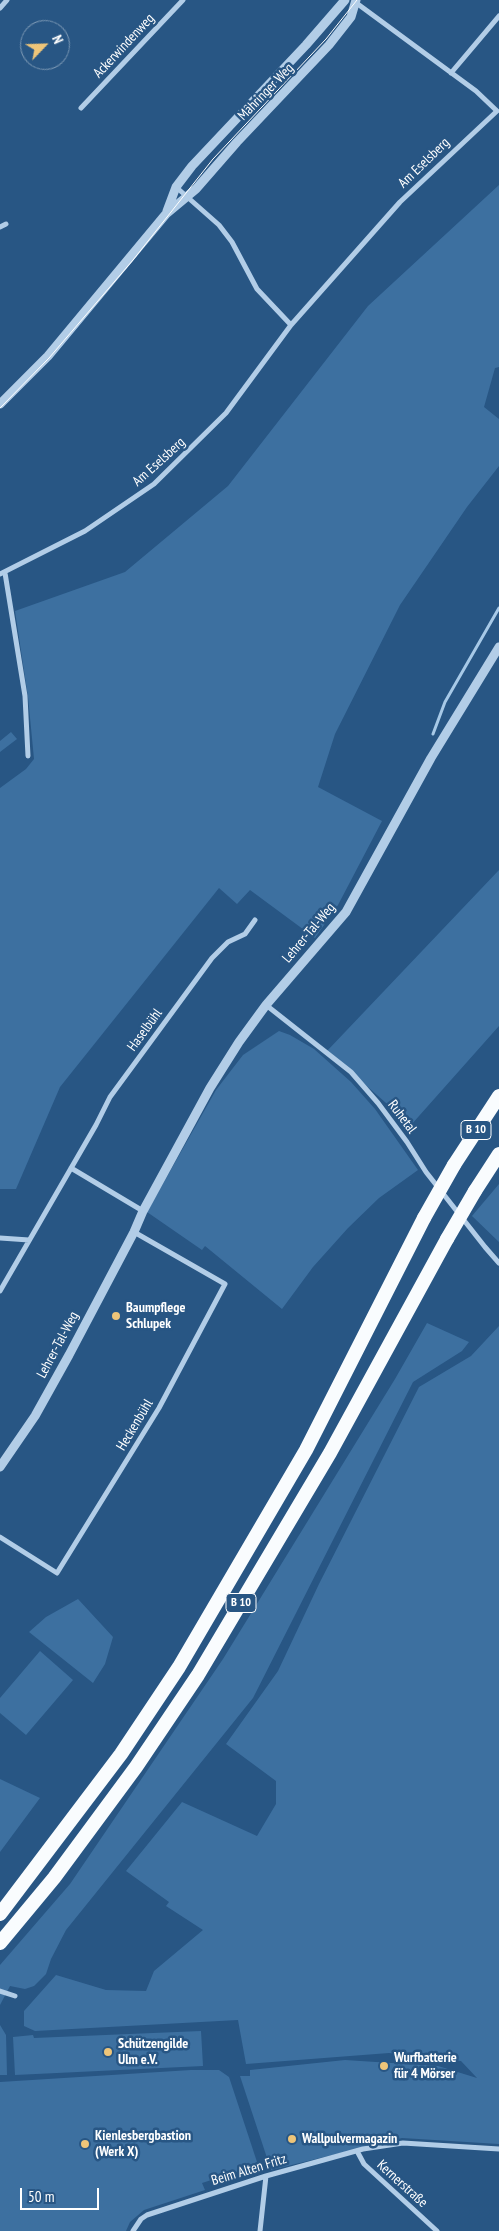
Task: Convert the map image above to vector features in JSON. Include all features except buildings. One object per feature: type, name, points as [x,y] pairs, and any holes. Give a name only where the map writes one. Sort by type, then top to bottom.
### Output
[{"type":"highway","name":"B 10","points":[[0,1914],[120,1754],[179,1667],[306,1450],[424,1218],[454,1165],[499,1096]]},
{"type":"highway","name":"B 10","points":[[0,1943],[54,1878],[136,1767],[198,1675],[330,1453],[446,1239],[499,1154]]},
{"type":"street","points":[[0,8],[8,0]]},
{"type":"street","name":"Ackerwindenweg","points":[[81,108],[183,0]]},
{"type":"street","name":"Mähringer Weg","points":[[166,214],[176,187],[208,148],[306,45],[345,0]]},
{"type":"street","name":"Mähringer Weg","points":[[0,404],[48,356],[166,214],[187,197],[329,45],[351,18],[355,1]]},
{"type":"street","name":"Am Eselsberg","points":[[28,756],[24,696],[2,573],[85,531],[154,484],[226,413],[291,325],[401,201],[497,111],[476,91],[355,1]]},
{"type":"street","points":[[451,73],[499,16]]},
{"type":"street","points":[[176,187],[204,210],[226,233],[257,289],[291,325]]},
{"type":"street","points":[[0,227],[6,224]]},
{"type":"street","name":"Lehrer-Tal-Weg","points":[[0,1467],[35,1416],[210,1088],[239,1042],[266,1005],[346,912],[430,758],[499,647]]},
{"type":"street","name":"Haselbühl","points":[[0,1291],[96,1125],[110,1097],[212,958],[228,942],[245,934],[255,920]]},
{"type":"street","name":"Ruhetal","points":[[266,1005],[351,1072],[378,1103],[407,1142],[426,1172],[499,1263]]},
{"type":"street","points":[[70,1168],[143,1211]]},
{"type":"street","name":"Heckenbühl","points":[[0,1537],[57,1573],[159,1408],[225,1284],[134,1232]]},
{"type":"street","points":[[0,1238],[29,1240]]},
{"type":"street","points":[[0,1991],[15,1996]]},
{"type":"street","name":"Beim Alten Fritz","points":[[133,2231],[140,2219],[147,2215],[266,2176],[357,2151],[403,2143],[499,2149]]},
{"type":"street","name":"Kernerstraße","points":[[357,2151],[364,2164],[436,2231]]},
{"type":"street","points":[[260,2231],[266,2176]]},
{"type":"shaded area","points":[[499,185],[499,367],[495,368],[484,407],[499,419],[499,466],[467,507],[400,605],[335,734],[318,787],[382,821],[338,905],[315,938],[250,890],[237,904],[219,888],[60,1087],[16,1189],[0,1189],[0,788],[26,769],[34,759],[28,697],[15,611],[125,572],[228,486],[368,306]]},
{"type":"shaded area","points":[[11,732],[17,739],[0,752],[0,741]]},
{"type":"shaded area","points":[[499,870],[499,1026],[411,1125],[327,1051]]},
{"type":"shaded area","points":[[279,1031],[314,1049],[351,1082],[375,1109],[418,1170],[379,1198],[348,1228],[313,1267],[282,1309],[205,1246],[202,1250],[147,1212],[216,1090],[243,1055]]},
{"type":"shaded area","points":[[499,1184],[499,1242],[472,1216]]},
{"type":"shaded area","points":[[427,1323],[469,1342],[462,1351],[413,1382],[253,1698],[66,1930],[51,1959],[46,1974],[34,1986],[25,1989],[10,1986],[0,2005],[0,1965],[70,1884],[223,1659],[395,1379]]},
{"type":"shaded area","points":[[499,1326],[499,2144],[402,2138],[271,2170],[240,2076],[250,2076],[250,2070],[345,2060],[438,2066],[477,2078],[461,2061],[389,2053],[246,2064],[238,2020],[35,2031],[24,2026],[24,2011],[56,1975],[106,1990],[146,1991],[154,1971],[203,1930],[166,1906],[169,1902],[126,1871],[182,1802],[257,1836],[276,1804],[276,1781],[226,1744],[278,1671],[319,1584],[419,1387],[471,1356]]},
{"type":"shaded area","points":[[78,1599],[113,1637],[105,1664],[93,1683],[29,1632],[46,1617]]},
{"type":"shaded area","points":[[40,1651],[73,1680],[26,1735],[0,1713],[0,1698]]},
{"type":"shaded area","points":[[0,1779],[40,1798],[0,1852]]},
{"type":"shaded area","points":[[0,2025],[6,2035],[7,2075],[0,2075]]},
{"type":"shaded area","name":"Schützengilde Ulm e.V.","points":[[201,2031],[203,2066],[15,2075],[13,2037],[33,2035],[34,2038]]},
{"type":"shaded area","points":[[191,2070],[219,2070],[229,2077],[258,2165],[202,2183],[205,2190],[144,2210],[130,2222],[126,2231],[0,2231],[0,2082]]},
{"type":"waterway","points":[[433,734],[445,702],[499,608]]},
{"type":"tram line","points":[[0,408],[49,358],[133,260],[213,159],[326,39],[357,0]]},
{"type":"place","name":"Baumpflege Schlupek","points":[[116,1316]]},
{"type":"place","name":"Schützengilde Ulm e.V.","points":[[108,2052]]},
{"type":"place","name":"Wurfbatterie für 4 Mörser","points":[[384,2066]]},
{"type":"place","name":"Wallpulvermagazin","points":[[292,2139]]},
{"type":"place","name":"Kienlesbergbastion (Werk X)","points":[[85,2144]]}]
